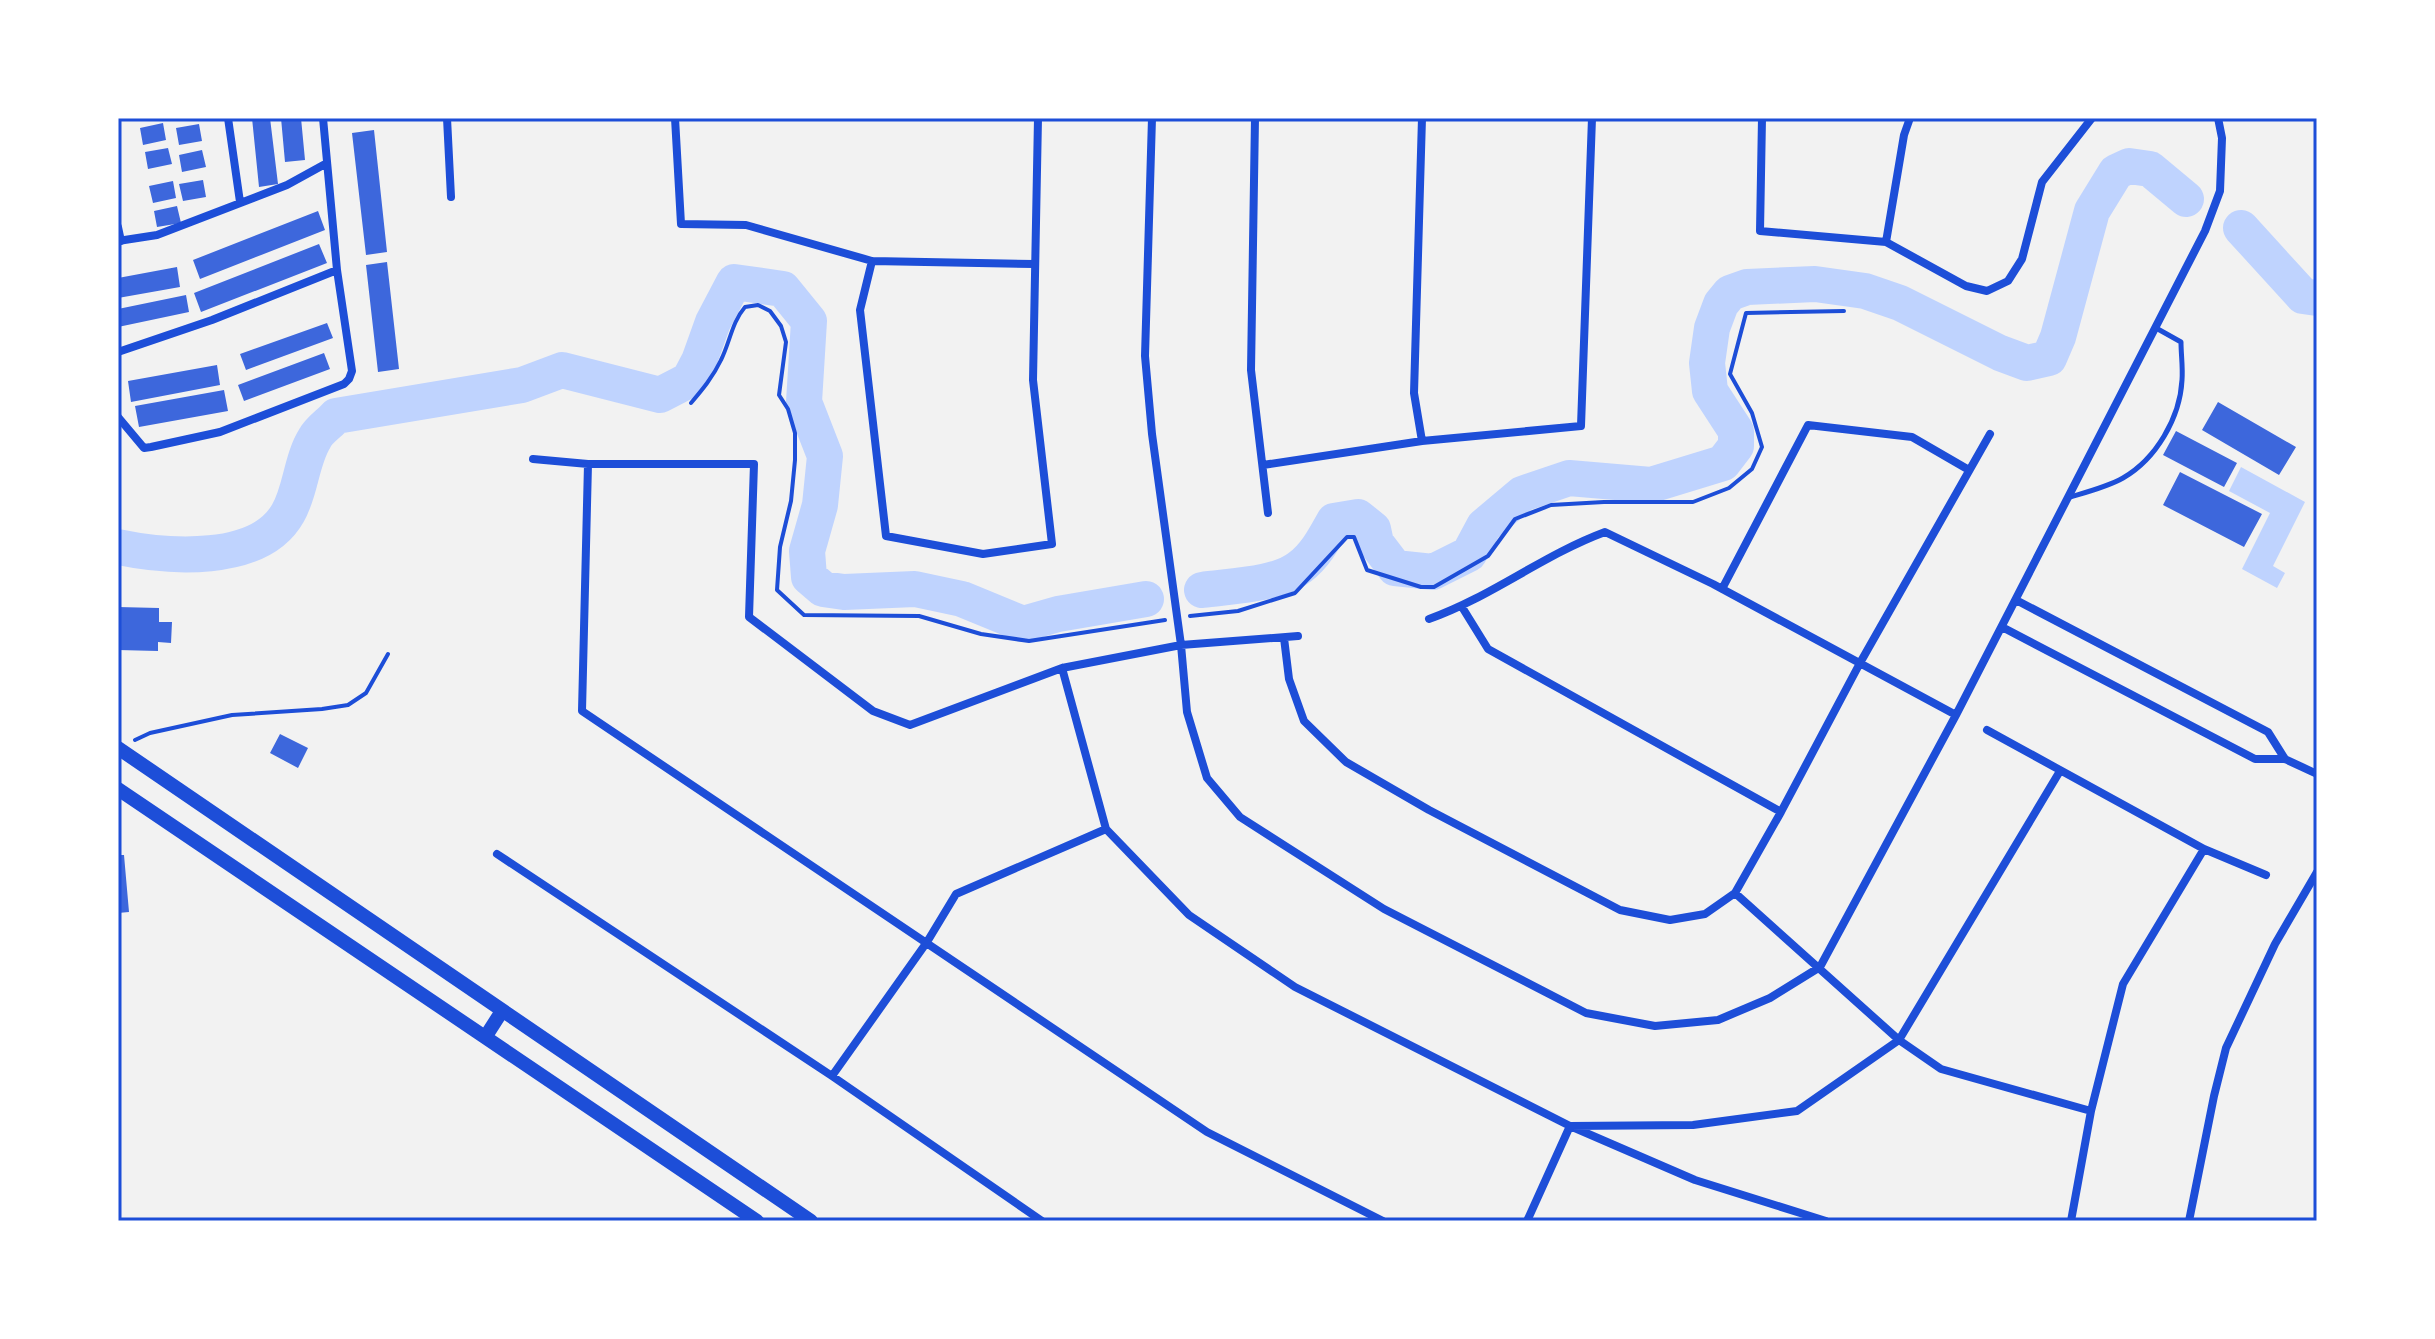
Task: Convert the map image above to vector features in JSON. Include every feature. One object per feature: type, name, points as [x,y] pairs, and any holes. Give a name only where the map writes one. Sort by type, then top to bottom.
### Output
[{"type":"main road","points":[[123,745],[502,1011],[811,1221]]},
{"type":"main road","points":[[118,789],[757,1221]]},
{"type":"main road","points":[[486,1036],[502,1011]]},
{"type":"street","points":[[228,118],[240,202]]},
{"type":"street","points":[[118,417],[144,448],[220,432],[344,384],[349,379],[352,371],[337,270],[323,118]]},
{"type":"street","points":[[447,118],[451,197]]},
{"type":"street","points":[[675,118],[681,224],[746,225],[872,261],[1034,264]]},
{"type":"street","points":[[872,261],[860,310],[886,536],[983,554],[1052,544],[1033,380],[1038,118]]},
{"type":"street","points":[[1152,118],[1145,356],[1187,712],[1207,778],[1240,817],[1384,909],[1586,1013],[1655,1026],[1718,1020],[1770,998],[1820,967],[1956,715],[2205,231],[2220,191],[2222,138],[2218,118]]},
{"type":"street","points":[[1255,118],[1251,370],[1268,513]]},
{"type":"street","points":[[1422,118],[1414,393],[1422,441]]},
{"type":"street","points":[[1263,465],[1422,441],[1581,426],[1592,118]]},
{"type":"street","points":[[1762,118],[1760,231],[1886,242],[1966,286],[1987,291],[2008,281],[2022,259],[2042,182],[2092,118]]},
{"type":"street","points":[[1886,242],[1904,135],[1910,118]]},
{"type":"street","points":[[118,227],[120,241],[157,235],[287,185],[327,163]]},
{"type":"street","points":[[118,352],[212,320],[337,270]]},
{"type":"street","points":[[1722,589],[1808,425],[1912,437],[1969,470]]},
{"type":"street","points":[[1284,638],[1289,679],[1304,721],[1346,762],[1429,810],[1620,910],[1670,920],[1705,914],[1735,893],[1860,663],[1990,434]]},
{"type":"street","points":[[533,459],[588,464],[754,464],[749,617],[873,711],[910,725],[1062,668],[1181,645],[1298,636]]},
{"type":"street","points":[[588,464],[582,711],[1207,1132],[1383,1221]]},
{"type":"street","points":[[1429,619],[1462,607],[1571,545],[1605,532],[1722,589],[1956,715]]},
{"type":"street","points":[[2016,600],[2268,732],[2285,759]]},
{"type":"street","points":[[1462,607],[1488,649],[1781,812]]},
{"type":"street","points":[[2002,627],[2255,759],[2285,759],[2317,774]]},
{"type":"street","points":[[1062,668],[1106,829],[1189,915],[1295,987],[1570,1126],[1695,1180],[1826,1221]]},
{"type":"street","points":[[1987,730],[2204,849],[2266,875]]},
{"type":"street","points":[[1570,1126],[1693,1125],[1797,1111],[1899,1040],[2060,771]]},
{"type":"street","points":[[832,1076],[927,942],[956,894],[1106,829]]},
{"type":"street","points":[[2071,1221],[2091,1111],[2123,984],[2204,849]]},
{"type":"street","points":[[497,854],[832,1076],[1042,1221]]},
{"type":"street","points":[[2189,1221],[2226,1048],[2275,944],[2317,872]]},
{"type":"street","points":[[1735,893],[1899,1040],[1941,1069],[2091,1111]]},
{"type":"street","points":[[1527,1221],[1570,1126]]},
{"type":"lane","points":[[2069,497],[2124,477],[2154,453],[2172,421],[2182,383],[2181,342],[2155,328]]},
{"type":"path","points":[[691,403],[708,383],[721,360],[737,317],[745,307],[758,305],[770,311],[781,326],[786,342],[779,395],[788,409],[795,433],[791,501],[780,547],[777,590],[804,615],[919,616],[981,634],[1029,641],[1238,611],[1295,593],[1347,537],[1354,537],[1367,570],[1421,587],[1434,587],[1488,556],[1515,519],[1551,505],[1693,502],[1729,488],[1752,469],[1762,447],[1752,413],[1730,374],[1746,313],[1844,311]]},
{"type":"path","points":[[123,745],[150,733],[232,715],[348,705],[366,693],[388,654]]},
{"type":"water","points":[[2241,467],[2305,502],[2273,566],[2285,573],[2277,588],[2242,569],[2270,513],[2229,491]]},
{"type":"building","points":[[252,118],[270,118],[278,184],[259,187]]},
{"type":"building","points":[[281,118],[301,118],[305,160],[285,162]]},
{"type":"building","points":[[163,123],[166,140],[143,145],[140,128]]},
{"type":"building","points":[[199,124],[202,141],[179,145],[176,128]]},
{"type":"building","points":[[374,130],[387,252],[366,255],[352,133]]},
{"type":"building","points":[[168,148],[172,164],[148,169],[145,152]]},
{"type":"building","points":[[202,150],[206,167],[182,172],[179,155]]},
{"type":"building","points":[[203,180],[206,197],[183,201],[179,184]]},
{"type":"building","points":[[173,181],[176,198],[153,203],[149,186]]},
{"type":"building","points":[[177,206],[181,223],[157,227],[154,211]]},
{"type":"building","points":[[318,211],[325,230],[200,279],[193,260]]},
{"type":"building","points":[[319,244],[327,263],[201,312],[194,293]]},
{"type":"building","points":[[387,262],[399,369],[378,372],[366,265]]},
{"type":"building","points":[[177,267],[180,287],[118,298],[118,278]]},
{"type":"building","points":[[186,295],[189,312],[118,327],[118,309]]},
{"type":"building","points":[[327,323],[333,338],[246,370],[240,354]]},
{"type":"building","points":[[324,353],[330,369],[244,401],[238,385]]},
{"type":"building","points":[[217,365],[220,385],[131,402],[128,381]]},
{"type":"building","points":[[224,390],[228,411],[139,427],[135,406]]},
{"type":"building","points":[[2218,402],[2296,447],[2279,475],[2202,430]]},
{"type":"building","points":[[2176,431],[2237,463],[2224,487],[2163,455]]},
{"type":"building","points":[[2180,472],[2262,514],[2244,547],[2163,505]]},
{"type":"building","points":[[118,607],[159,608],[159,622],[172,622],[171,643],[158,642],[158,651],[118,650]]},
{"type":"building","points":[[280,734],[308,748],[298,768],[270,753]]},
{"type":"building","points":[[118,855],[124,855],[129,912],[118,913]]},
{"type":"waterway","points":[[1202,590],[1253,584],[1291,573],[1311,557],[1334,521],[1358,517],[1373,529],[1376,543],[1395,568],[1433,572],[1469,554],[1484,526],[1522,494],[1569,478],[1651,485],[1723,463],[1736,446],[1736,431],[1710,391],[1707,363],[1712,328],[1721,304],[1730,293],[1747,287],[1815,284],[1865,291],[1900,303],[2000,353],[2027,363],[2049,358],[2058,337],[2092,211],[2116,172],[2129,166],[2150,169],[2186,199]]},
{"type":"waterway","points":[[2241,228],[2303,296],[2317,298]]},
{"type":"waterway","points":[[118,547],[185,554],[234,549],[256,542],[274,530],[288,513],[310,447],[319,432],[336,416],[522,385],[562,370],[660,395],[689,380],[734,282],[783,289],[809,321],[804,402],[825,456],[820,505],[807,551],[809,577],[823,589],[844,592],[915,589],[962,599],[1023,624],[1058,614],[1146,599]]}]
